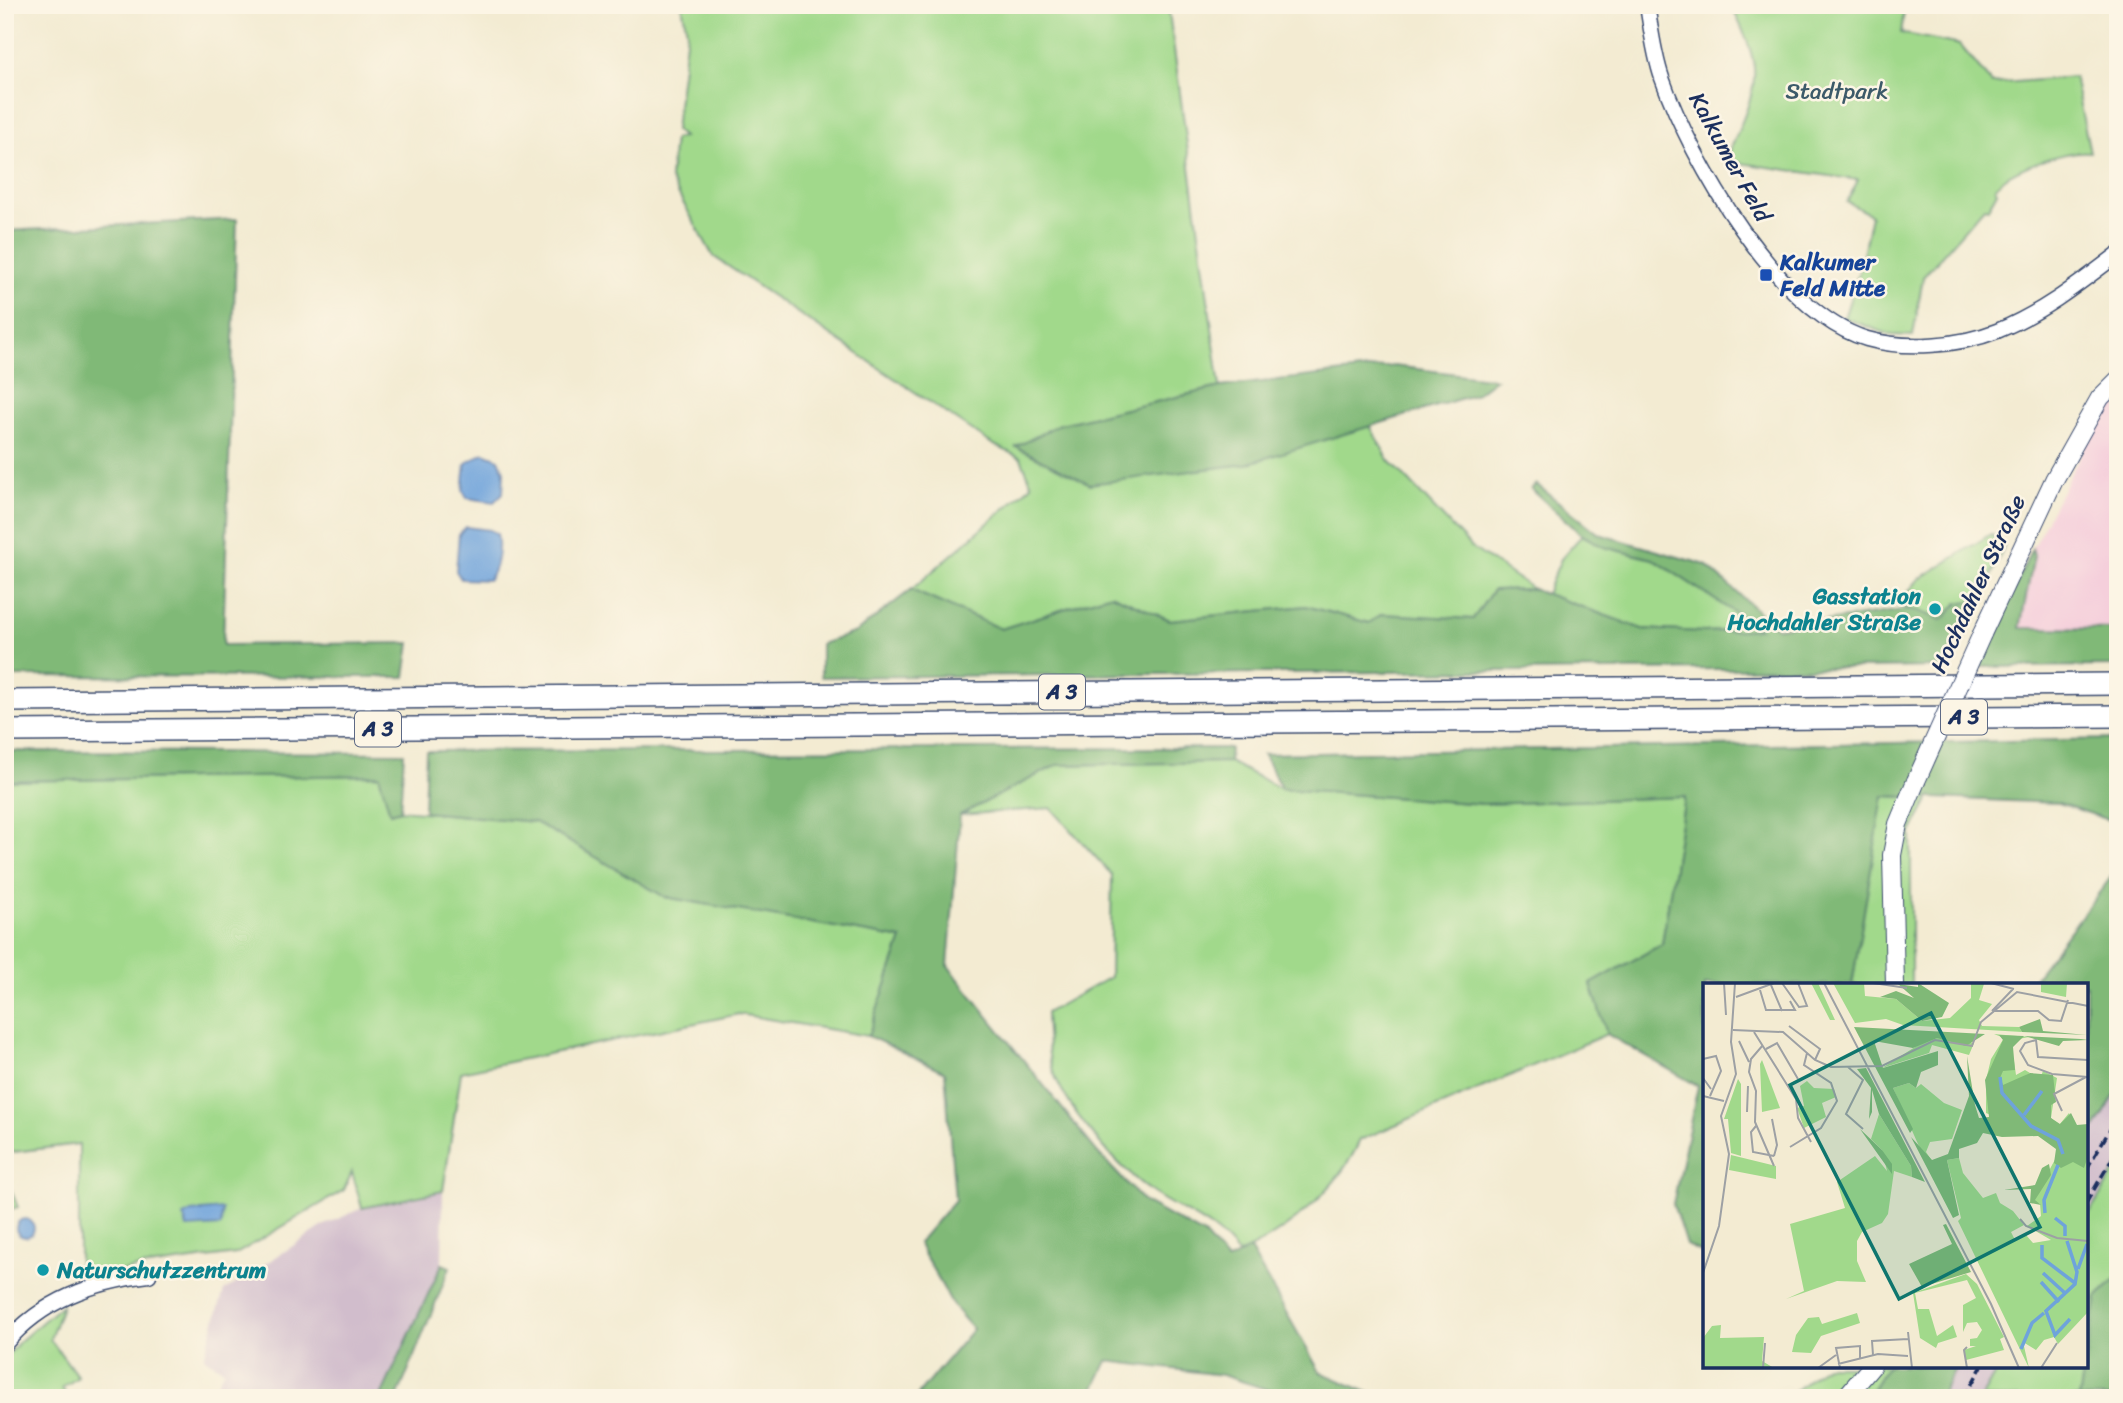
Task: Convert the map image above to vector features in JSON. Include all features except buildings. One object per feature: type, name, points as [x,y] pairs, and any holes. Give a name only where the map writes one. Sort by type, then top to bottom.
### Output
[{"type":"highway","name":"A 3","points":[[5,701],[2118,684]]},
{"type":"highway","name":"A 3","points":[[5,732],[2118,716]]},
{"type":"main road","name":"Hochdahler Straße","points":[[1895,983],[1892,855],[1898,824],[2054,480],[2100,398],[2118,380]]},
{"type":"main road","points":[[1845,1398],[1870,1368]]},
{"type":"street","name":"Kalkumer Feld","points":[[1647,5],[1661,76],[1683,126],[1728,208],[1788,284],[1835,324],[1867,339],[1904,343],[1966,339],[1997,331],[2061,298],[2118,254]]},
{"type":"street","points":[[5,1344],[14,1333],[62,1296],[115,1279],[149,1275]]},
{"type":"shaded area","points":[[2118,402],[2118,629],[2020,628],[2034,556],[2032,549],[2092,432]]},
{"type":"shaded area","points":[[2118,1090],[2118,1167],[2088,1216],[2088,1141]]},
{"type":"shaded area","points":[[443,1191],[442,1264],[380,1398],[226,1398],[215,1388],[224,1370],[204,1357],[224,1291],[325,1225],[362,1208]]},
{"type":"shaded area","points":[[1956,1368],[1998,1368],[1981,1398],[1939,1398]]},
{"type":"green space","points":[[682,5],[1168,5],[1220,387],[1057,425],[1246,464],[1369,424],[1388,459],[1471,547],[1533,589],[1493,590],[1473,619],[1382,614],[1369,623],[1306,606],[1170,620],[1111,594],[1001,629],[911,590],[1032,485],[1021,458],[992,444],[713,256],[670,179],[674,139],[683,137],[675,130],[687,32]]},
{"type":"green space","name":"Stadtpark","points":[[1731,5],[1905,5],[1901,33],[1960,45],[1992,84],[2074,77],[2090,152],[2053,157],[2025,167],[1995,187],[1997,192],[1988,208],[1984,207],[1923,277],[1913,336],[1891,335],[1844,318],[1860,269],[1871,215],[1847,202],[1858,180],[1726,161],[1745,114],[1754,78],[1754,67],[1745,35]]},
{"type":"green space","points":[[237,219],[223,645],[410,643],[405,677],[5,676],[5,231]]},
{"type":"green space","points":[[1394,366],[1496,379],[1476,394],[1246,464],[1090,484],[1016,447],[1057,425],[1220,387]]},
{"type":"green space","points":[[1536,484],[1599,534],[1706,565],[1777,628],[1903,610],[1916,610],[1942,620],[1959,603],[1981,599],[1951,667],[821,677],[821,644],[856,632],[911,590],[1001,629],[1111,594],[1170,620],[1306,606],[1369,623],[1382,614],[1473,619],[1493,590],[1533,589],[1642,629],[1704,632],[1759,629],[1653,559],[1604,547],[1582,535],[1531,489]]},
{"type":"green space","points":[[1991,534],[2004,546],[1981,599],[1958,603],[1942,620],[1897,605],[1918,580]]},
{"type":"green space","points":[[1582,535],[1604,547],[1653,559],[1760,629],[1704,632],[1642,629],[1546,594],[1561,559]]},
{"type":"green space","points":[[2032,549],[2034,556],[2020,628],[2118,629],[2118,666],[1978,667]]},
{"type":"green space","points":[[2118,739],[2118,823],[2059,803],[1883,796],[1852,983],[1703,983],[1703,1253],[1686,1245],[1673,1204],[1698,1086],[1607,1034],[1591,984],[1662,944],[1685,797],[1483,804],[1282,789],[1263,754]]},
{"type":"green space","points":[[1230,748],[1229,762],[1057,765],[960,815],[948,966],[1097,1152],[1144,1202],[1204,1235],[1227,1261],[1250,1249],[1320,1372],[1381,1398],[1294,1398],[1222,1375],[1107,1361],[1089,1398],[915,1398],[973,1329],[954,1307],[918,1243],[955,1200],[945,1072],[868,1036],[902,939],[665,897],[535,822],[424,812],[426,751]]},
{"type":"green space","points":[[5,751],[404,753],[400,810],[390,813],[379,775],[5,781]]},
{"type":"green space","points":[[1229,762],[1282,789],[1483,804],[1685,797],[1662,944],[1591,984],[1607,1034],[1360,1140],[1339,1175],[1309,1208],[1274,1234],[1238,1254],[1222,1236],[1145,1187],[1112,1156],[1066,1098],[1050,1061],[1046,1013],[1110,977],[1112,875],[1051,808],[960,815],[1057,765]]},
{"type":"green space","points":[[380,775],[390,813],[400,810],[535,822],[665,897],[902,939],[868,1036],[739,1014],[461,1072],[443,1191],[362,1208],[352,1172],[344,1190],[236,1254],[141,1267],[79,1282],[79,1144],[5,1153],[5,781]]},
{"type":"green space","points":[[1882,796],[1930,798],[1911,832],[1911,983],[1852,983]]},
{"type":"green space","points":[[2118,868],[2118,1090],[2088,1141],[2088,983],[2031,983]]},
{"type":"green space","points":[[2118,1167],[2118,1277],[2097,1297],[2088,1346],[2088,1216]]},
{"type":"green space","points":[[5,1176],[18,1207],[5,1211]]},
{"type":"green space","points":[[442,1264],[450,1267],[397,1398],[380,1398]]},
{"type":"green space","points":[[2118,1277],[2118,1398],[2079,1398],[2084,1368],[2088,1368],[2088,1348],[2097,1297]]},
{"type":"green space","points":[[63,1304],[50,1339],[78,1377],[62,1388],[68,1398],[5,1398],[5,1359],[19,1342]]},
{"type":"green space","points":[[1823,1368],[1886,1368],[1867,1398],[1786,1398]]},
{"type":"green space","points":[[1886,1368],[1956,1368],[1939,1398],[1867,1398]]},
{"type":"green space","points":[[1998,1368],[2085,1368],[2079,1398],[1981,1398]]},
{"type":"water","points":[[484,453],[499,459],[504,471],[503,493],[494,502],[467,498],[463,491],[466,463]]},
{"type":"water","points":[[466,527],[490,530],[497,534],[497,558],[494,571],[488,580],[461,579],[456,571],[459,534]]},
{"type":"water","points":[[222,1209],[221,1226],[187,1228],[184,1216],[191,1212]]},
{"type":"water","points":[[25,1219],[31,1222],[34,1228],[31,1234],[25,1237],[19,1234],[16,1228],[19,1222]]},
{"type":"railway","points":[[2088,1167],[2118,1116]]},
{"type":"railway","points":[[2088,1200],[2118,1149]]},
{"type":"railway","points":[[1964,1398],[1981,1368]]},
{"type":"place","name":"Kalkumer Feld Mitte","points":[[1766,275]]},
{"type":"place","name":"Gasstation Hochdahler Straße","points":[[1935,609]]},
{"type":"place","name":"Naturschutzzentrum","points":[[43,1270]]}]
